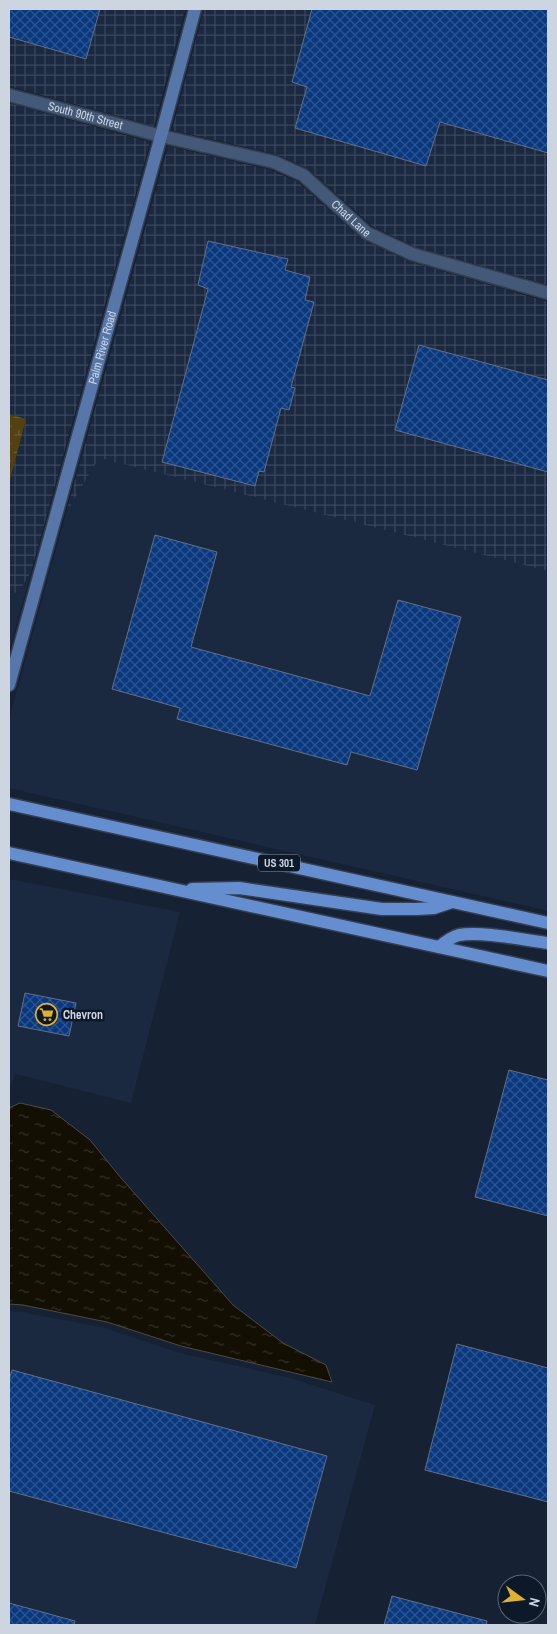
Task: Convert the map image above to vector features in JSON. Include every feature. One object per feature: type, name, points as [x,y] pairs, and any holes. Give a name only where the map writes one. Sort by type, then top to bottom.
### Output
[{"type":"main road","name":"US 301","points":[[9,804],[548,923]]},
{"type":"main road","points":[[9,853],[548,971]]},
{"type":"main road","points":[[167,889],[239,888],[382,908],[434,908],[452,902]]},
{"type":"main road","points":[[439,947],[449,939],[459,935],[478,935],[548,943]]},
{"type":"street","name":"Palm River Road","points":[[9,685],[195,9]]},
{"type":"street","name":"South 90th Street","points":[[9,95],[161,136]]},
{"type":"street","name":"Chad Lane","points":[[161,136],[274,162],[303,176],[367,233],[412,254],[548,294]]},
{"type":"shaded area","points":[[9,9],[185,9],[154,126],[9,86]]},
{"type":"shaded area","points":[[204,9],[548,9],[548,285],[415,247],[372,226],[307,168],[275,154],[172,130]]},
{"type":"shaded area","points":[[9,103],[150,142],[31,572],[18,593],[9,592],[9,484],[26,419],[9,414]]},
{"type":"shaded area","points":[[168,146],[271,170],[298,182],[361,238],[408,261],[548,302],[548,571],[99,458],[66,513]]},
{"type":"shaded area","points":[[99,458],[548,571],[548,911],[9,788],[9,719],[66,513]]},
{"type":"shaded area","points":[[31,572],[9,651],[9,592],[18,593]]},
{"type":"shaded area","points":[[9,879],[180,912],[131,1103],[16,1074],[9,1089]]},
{"type":"shaded area","points":[[9,1311],[105,1328],[180,1353],[290,1378],[375,1405],[315,1625],[9,1625]]},
{"type":"green space","points":[[9,414],[26,419],[9,484]]},
{"type":"water","points":[[20,1103],[51,1110],[90,1140],[233,1305],[283,1343],[326,1365],[332,1382],[181,1346],[107,1322],[23,1305],[9,1304],[9,1108]]},
{"type":"building","points":[[9,9],[100,9],[86,59],[9,37]]},
{"type":"building","points":[[312,9],[548,9],[548,153],[440,122],[426,166],[295,128],[307,87],[292,82]]},
{"type":"building","points":[[208,241],[288,259],[285,270],[310,277],[305,300],[314,302],[291,387],[295,388],[289,410],[281,408],[264,472],[259,471],[255,486],[162,462],[208,289],[198,285]]},
{"type":"building","points":[[419,345],[548,380],[548,472],[395,430]]},
{"type":"building","points":[[155,535],[217,552],[191,647],[370,696],[398,600],[461,617],[417,770],[351,752],[347,765],[177,719],[180,708],[112,689]]},
{"type":"building","name":"Chevron","points":[[25,993],[76,1003],[69,1036],[18,1026]]},
{"type":"building","points":[[509,1070],[548,1080],[548,1216],[475,1197]]},
{"type":"building","points":[[457,1344],[548,1368],[548,1502],[425,1470]]},
{"type":"building","points":[[12,1370],[327,1456],[296,1568],[9,1491],[9,1380]]},
{"type":"building","points":[[392,1596],[487,1621],[486,1625],[384,1625]]},
{"type":"building","points":[[9,1603],[75,1621],[74,1625],[9,1625]]},
{"type":"place","name":"Chevron","points":[[47,1015]]}]
